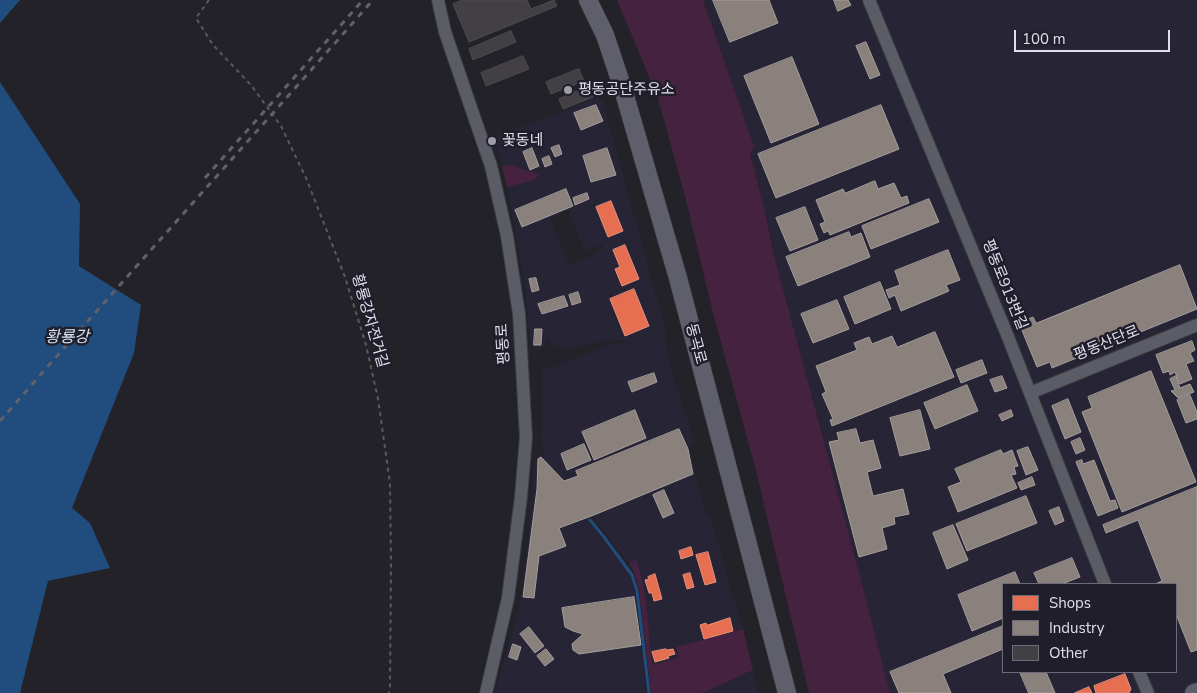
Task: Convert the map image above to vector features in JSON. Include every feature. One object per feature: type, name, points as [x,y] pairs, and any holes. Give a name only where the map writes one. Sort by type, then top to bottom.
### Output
[{"type":"main road","name":"동곡로","points":[[588,0],[605,35],[623,89],[678,278],[787,693]]},
{"type":"street","name":"평동로","points":[[438,0],[445,32],[491,166],[507,236],[519,314],[526,438],[521,497],[508,598],[486,693]]},
{"type":"street","name":"평동로913번길","points":[[869,0],[1008,336],[1105,583]]},
{"type":"street","name":"평동산단로","points":[[1030,393],[1197,325]]},
{"type":"street","points":[[1139,673],[1148,693]]},
{"type":"path","name":"황룡강자전거길","points":[[209,0],[196,18],[213,45],[252,85],[281,126],[306,178],[346,277],[366,345],[378,399],[390,482],[389,693]]},
{"type":"shaded area","points":[[617,0],[703,0],[754,146],[750,154],[775,259],[890,693],[809,693],[755,467],[658,98]]},
{"type":"shaded area","points":[[703,0],[1197,0],[1197,693],[890,693],[775,259],[750,154],[754,146]]},
{"type":"shaded area","points":[[601,95],[665,328],[671,368],[695,444],[689,446],[705,513],[710,514],[743,629],[676,647],[679,658],[653,665],[646,604],[636,560],[629,563],[593,517],[587,520],[614,551],[632,577],[636,591],[646,693],[494,693],[520,603],[535,458],[546,453],[541,443],[542,371],[624,341],[614,339],[568,349],[558,347],[546,339],[545,345],[541,349],[533,349],[522,268],[507,187],[532,181],[539,175],[512,165],[502,166],[494,137]],"holes":[[[568,210],[584,251],[604,244],[601,250],[591,256],[569,264],[550,218]]]},
{"type":"shaded area","points":[[512,165],[540,175],[532,181],[507,187],[502,166]]},
{"type":"shaded area","points":[[636,559],[645,594],[653,665],[679,658],[676,647],[743,629],[753,670],[703,693],[651,693],[639,590],[634,572],[629,563]]},
{"type":"shaded area","points":[[753,670],[758,693],[703,693],[712,689]]},
{"type":"water","points":[[0,0],[20,0],[0,23]]},
{"type":"water","name":"황룡강","points":[[0,82],[80,204],[79,266],[141,305],[134,353],[72,508],[90,523],[110,568],[48,581],[20,693],[0,693]]},
{"type":"building: Shops","points":[[611,201],[623,231],[608,237],[596,207]]},
{"type":"building: Shops","points":[[625,245],[639,279],[622,286],[615,269],[620,267],[613,250]]},
{"type":"building: Shops","points":[[634,289],[649,326],[625,336],[610,299]]},
{"type":"building: Shops","points":[[691,547],[693,555],[681,559],[679,551]]},
{"type":"building: Shops","points":[[708,552],[716,582],[705,585],[696,555]]},
{"type":"building: Shops","points":[[690,573],[694,587],[687,589],[683,575]]},
{"type":"building: Shops","points":[[655,574],[662,599],[654,601],[645,580]]},
{"type":"building: Shops","points":[[730,618],[733,631],[704,639],[700,625],[706,623],[707,625]]},
{"type":"building: Shops","points":[[673,649],[675,654],[655,662],[652,652]]},
{"type":"building: Shops","points":[[1125,674],[1131,689],[1129,693],[1096,693],[1094,686]]},
{"type":"building: Shops","points":[[1089,687],[1092,693],[1075,693]]},
{"type":"building: Industry","points":[[713,0],[769,0],[778,23],[730,42]]},
{"type":"building: Industry","points":[[834,0],[848,0],[851,5],[838,11]]},
{"type":"building: Industry","points":[[866,42],[880,75],[870,79],[856,46]]},
{"type":"building: Industry","points":[[792,57],[819,124],[771,143],[744,76]]},
{"type":"building: Industry","points":[[596,105],[603,121],[581,130],[574,113]]},
{"type":"building: Industry","points":[[881,105],[899,149],[776,198],[758,154]]},
{"type":"building: Industry","points":[[559,145],[562,154],[555,157],[551,148]]},
{"type":"building: Industry","points":[[532,148],[539,166],[530,170],[523,152]]},
{"type":"building: Industry","points":[[607,148],[616,175],[591,182],[583,156]]},
{"type":"building: Industry","points":[[549,156],[552,164],[545,167],[542,159]]},
{"type":"building: Industry","points":[[875,181],[878,189],[894,183],[901,198],[907,196],[909,203],[830,235],[828,231],[824,233],[820,224],[825,222],[816,200],[843,189],[845,193]]},
{"type":"building: Industry","points":[[566,189],[573,206],[522,227],[515,210]]},
{"type":"building: Industry","points":[[587,193],[589,199],[575,205],[573,198]]},
{"type":"building: Industry","points":[[929,199],[939,222],[871,249],[862,226]]},
{"type":"building: Industry","points":[[805,207],[818,240],[790,251],[776,218]]},
{"type":"building: Industry","points":[[849,232],[851,237],[861,233],[870,257],[798,286],[786,257]]},
{"type":"building: Industry","points":[[948,250],[960,280],[946,285],[949,291],[901,311],[895,295],[889,298],[886,290],[900,285],[895,271]]},
{"type":"building: Industry","points":[[1180,265],[1197,309],[1052,368],[1050,362],[1037,367],[1019,323],[1033,317],[1036,323]]},
{"type":"building: Industry","points":[[536,278],[539,290],[532,292],[529,279]]},
{"type":"building: Industry","points":[[880,282],[891,309],[855,324],[844,297]]},
{"type":"building: Industry","points":[[578,292],[581,302],[572,305],[569,295]]},
{"type":"building: Industry","points":[[564,296],[568,306],[542,314],[538,304]]},
{"type":"building: Industry","points":[[837,300],[849,329],[813,343],[801,314]]},
{"type":"building: Industry","points":[[535,329],[542,329],[541,345],[534,345]]},
{"type":"building: Industry","points":[[935,332],[954,377],[832,426],[830,420],[833,419],[822,394],[826,392],[816,366],[857,350],[854,343],[869,337],[872,344],[892,336],[897,347]]},
{"type":"building: Industry","points":[[1192,341],[1195,350],[1190,353],[1194,361],[1186,364],[1192,379],[1180,384],[1175,372],[1170,375],[1169,371],[1163,373],[1156,355]]},
{"type":"building: Industry","points":[[982,360],[987,373],[961,383],[956,370]]},
{"type":"building: Industry","points":[[1151,371],[1196,482],[1122,512],[1082,412],[1092,408],[1088,397]]},
{"type":"building: Industry","points":[[654,373],[657,382],[632,392],[628,382]]},
{"type":"building: Industry","points":[[1002,376],[1007,388],[995,392],[990,380]]},
{"type":"building: Industry","points":[[1176,376],[1180,388],[1190,384],[1194,392],[1178,398],[1171,391],[1175,390],[1170,379]]},
{"type":"building: Industry","points":[[967,385],[978,411],[935,429],[924,403]]},
{"type":"building: Industry","points":[[1190,395],[1197,412],[1197,419],[1186,423],[1177,400]]},
{"type":"building: Industry","points":[[1068,399],[1081,432],[1065,439],[1052,406]]},
{"type":"building: Industry","points":[[635,410],[646,438],[594,460],[582,432]]},
{"type":"building: Industry","points":[[920,410],[930,449],[900,456],[890,418]]},
{"type":"building: Industry","points":[[1011,410],[1013,416],[1002,421],[999,415]]},
{"type":"building: Industry","points":[[679,429],[688,449],[693,474],[559,528],[566,546],[539,556],[534,598],[523,597],[537,489],[538,459],[541,457],[564,481],[578,476],[576,471]]},
{"type":"building: Industry","points":[[856,429],[860,443],[873,440],[881,468],[867,472],[873,496],[903,489],[909,514],[894,517],[895,524],[882,528],[887,549],[859,557],[829,442],[839,440],[837,433]]},
{"type":"building: Industry","points":[[1080,438],[1085,450],[1076,454],[1071,442]]},
{"type":"building: Industry","points":[[584,444],[591,460],[567,470],[561,454]]},
{"type":"building: Industry","points":[[1028,447],[1038,470],[1026,475],[1017,451]]},
{"type":"building: Industry","points":[[1001,450],[1003,454],[1012,450],[1018,466],[1014,467],[1016,474],[1011,475],[1017,488],[958,512],[948,487],[961,482],[955,469]]},
{"type":"building: Industry","points":[[1082,460],[1083,464],[1094,460],[1110,501],[1115,500],[1118,508],[1098,516],[1076,462]]},
{"type":"building: Industry","points":[[1032,477],[1035,485],[1021,490],[1018,483]]},
{"type":"building: Industry","points":[[1197,487],[1197,650],[1191,652],[1177,617],[1177,583],[1157,583],[1162,581],[1138,520],[1106,533],[1103,525]]},
{"type":"building: Industry","points":[[664,490],[674,513],[663,518],[653,495]]},
{"type":"building: Industry","points":[[1026,496],[1037,523],[967,551],[956,524]]},
{"type":"building: Industry","points":[[1059,507],[1064,521],[1055,525],[1049,511]]},
{"type":"building: Industry","points":[[953,525],[968,560],[947,569],[933,533]]},
{"type":"building: Industry","points":[[1072,558],[1080,577],[1065,583],[1039,583],[1034,573]]},
{"type":"building: Industry","points":[[1015,572],[1020,583],[1002,583],[1002,618],[972,631],[958,595]]},
{"type":"building: Industry","points":[[634,597],[641,645],[579,654],[573,650],[572,644],[583,634],[565,627],[562,608]]},
{"type":"building: Industry","points":[[1002,626],[1002,649],[943,674],[951,693],[899,693],[890,672]]},
{"type":"building: Industry","points":[[529,627],[544,646],[535,653],[520,634]]},
{"type":"building: Industry","points":[[513,644],[521,647],[517,660],[509,657]]},
{"type":"building: Industry","points":[[546,649],[554,659],[545,666],[537,656]]},
{"type":"building: Industry","points":[[1020,673],[1046,673],[1055,693],[1029,693]]},
{"type":"building: Other","points":[[463,0],[527,0],[531,9],[554,0],[557,6],[469,42],[453,4]]},
{"type":"building: Other","points":[[511,31],[516,42],[473,60],[469,49]]},
{"type":"building: Other","points":[[523,56],[529,69],[486,86],[481,73]]},
{"type":"building: Other","points":[[579,69],[584,81],[551,94],[546,82]]},
{"type":"building: Other","points":[[589,86],[593,97],[563,109],[559,99]]},
{"type":"waterway","points":[[590,520],[632,575],[637,591],[649,693]]},
{"type":"railway","points":[[205,178],[363,0]]},
{"type":"railway","points":[[0,421],[373,0]]},
{"type":"place","name":"평동공단주유소","points":[[568,90]]},
{"type":"place","name":"꽃동네","points":[[492,141]]}]
